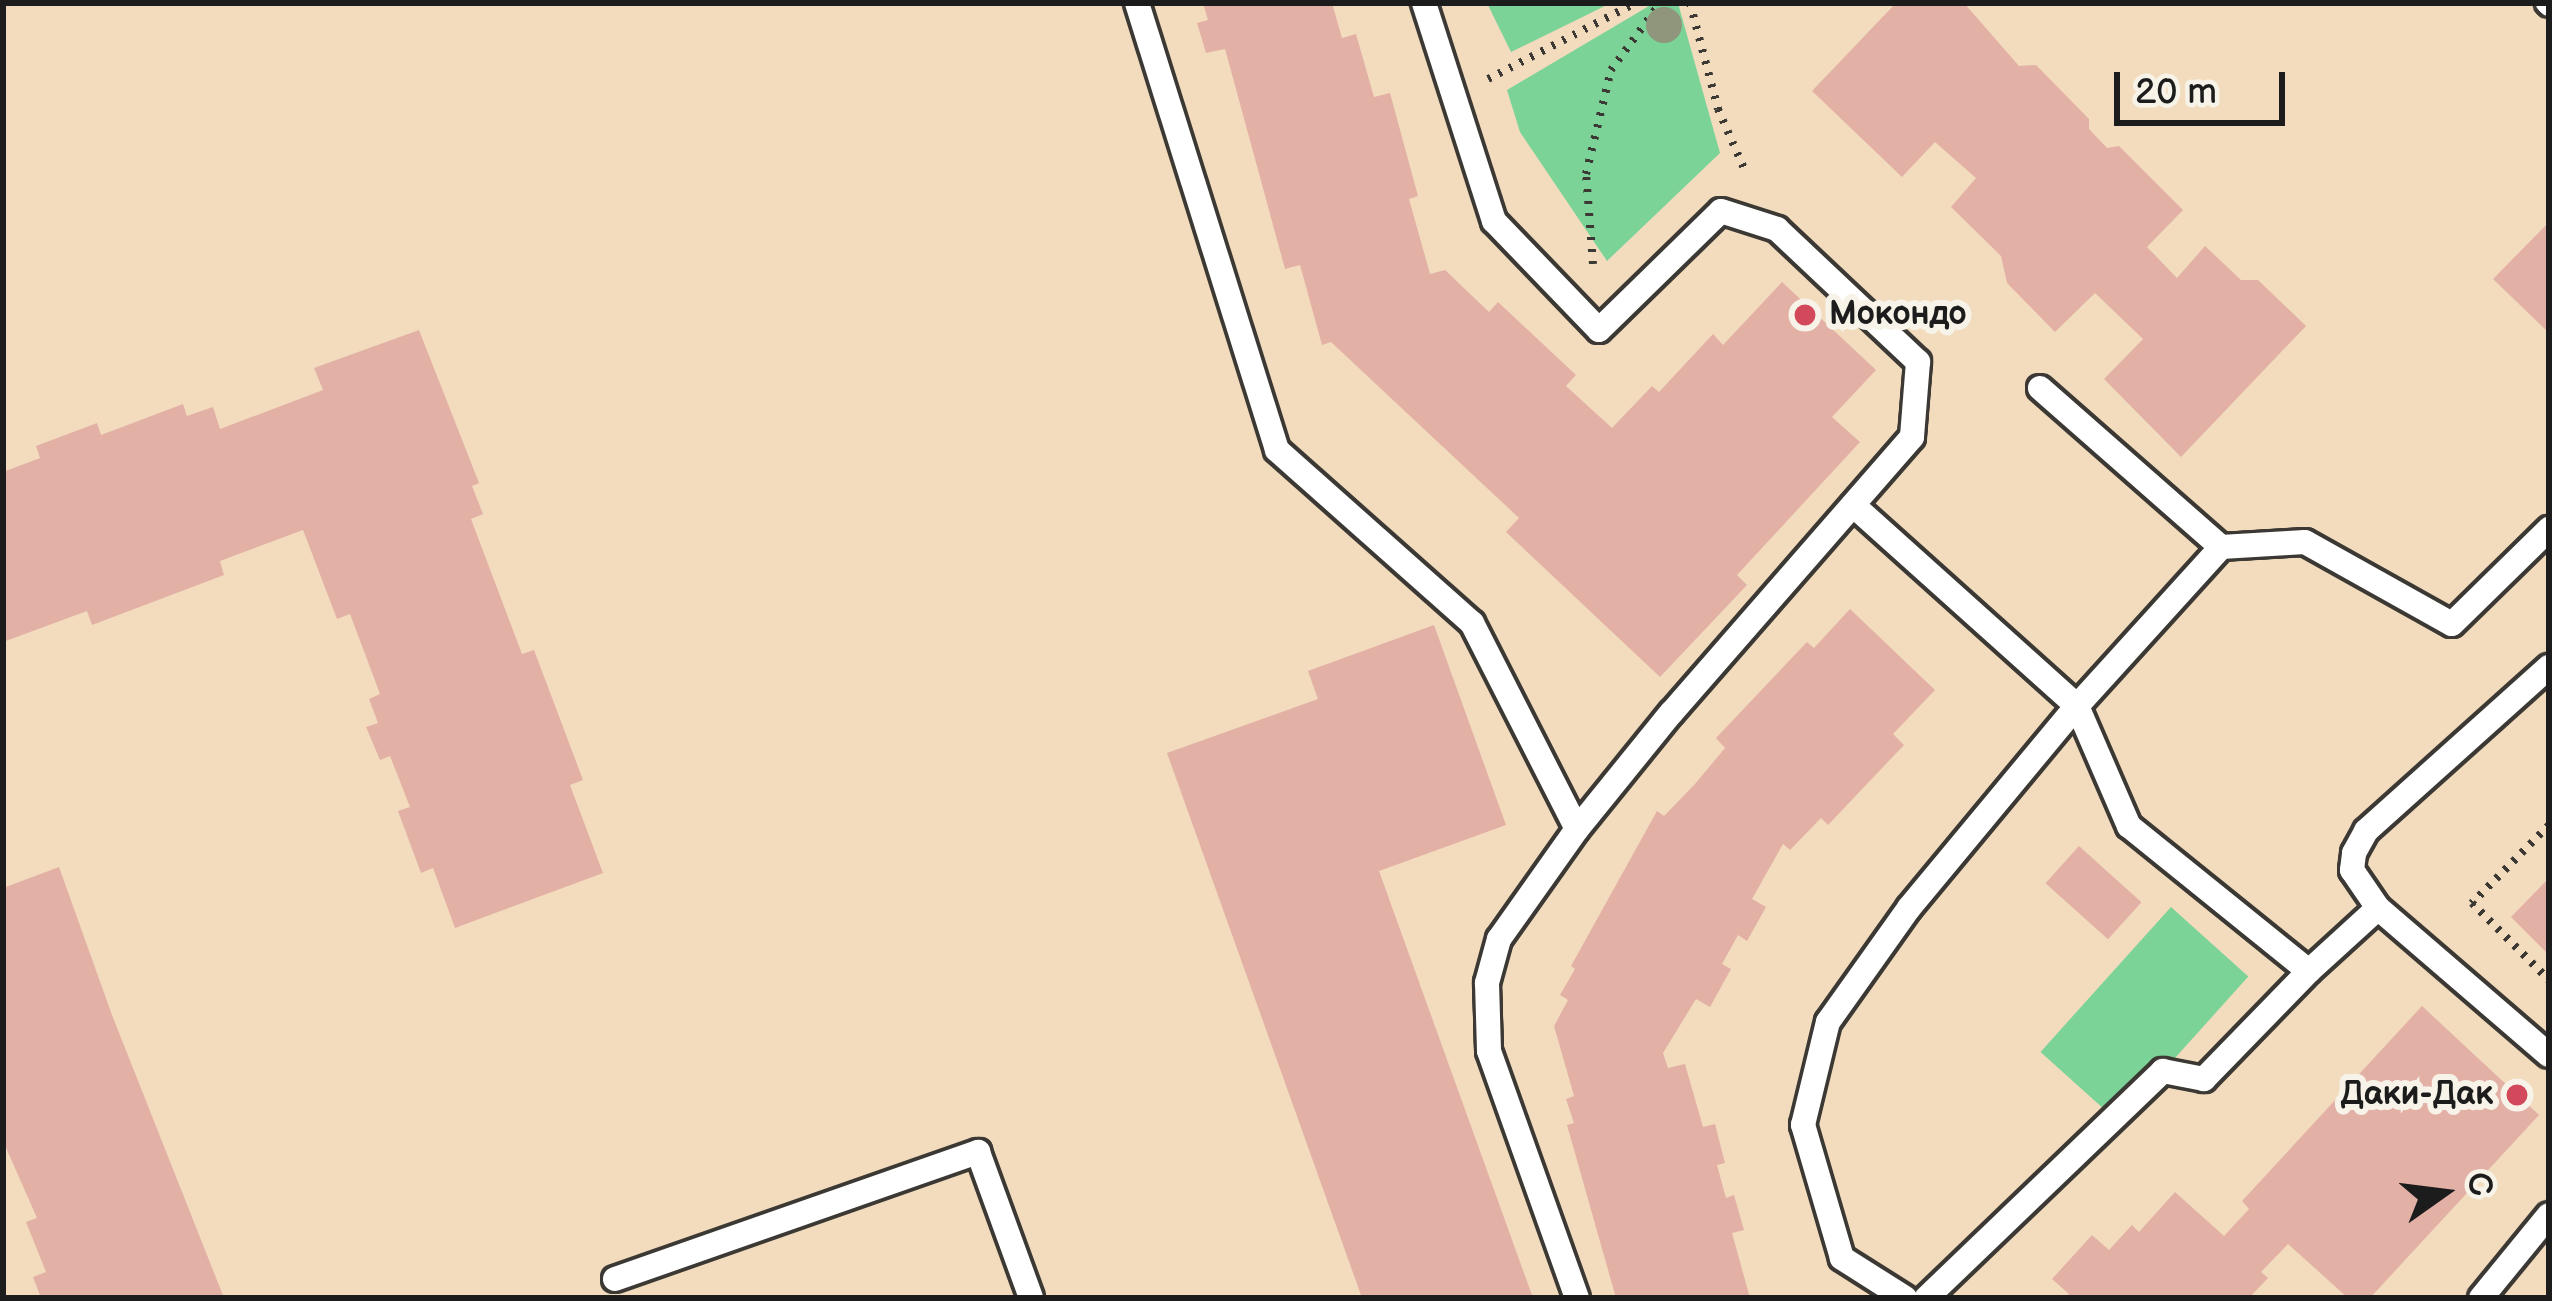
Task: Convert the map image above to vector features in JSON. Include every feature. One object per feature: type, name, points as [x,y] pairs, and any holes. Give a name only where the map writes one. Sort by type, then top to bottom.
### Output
[{"type":"lane","points":[[1137,3],[1277,450],[1472,623],[1577,830]]},
{"type":"lane","points":[[1424,3],[1494,221],[1598,330],[1721,211],[1778,229],[1918,362],[1912,437],[1577,830],[1499,940],[1487,983],[1489,1051],[1577,1298]]},
{"type":"lane","points":[[2040,388],[2222,547]]},
{"type":"lane","points":[[1853,505],[2077,706],[2129,826],[2309,970]]},
{"type":"lane","points":[[1905,1298],[1842,1258],[1803,1125],[1828,1022],[1910,908],[2077,706],[2222,547],[2305,542],[2452,624],[2549,529]]},
{"type":"lane","points":[[2549,667],[2366,831],[2354,853],[2353,870],[2378,908],[2549,1055]]},
{"type":"lane","points":[[1926,1298],[2163,1070],[2204,1079],[2309,970],[2378,908]]},
{"type":"lane","points":[[616,1279],[978,1153],[1031,1298]]},
{"type":"lane","points":[[2481,1298],[2549,1215]]},
{"type":"path","points":[[1454,96],[1635,3]]},
{"type":"path","points":[[1598,330],[1586,173],[1611,70],[1660,3]]},
{"type":"path","points":[[1690,3],[1718,109],[1746,173]]},
{"type":"path","points":[[2549,825],[2472,903],[2549,980]]},
{"type":"green space","points":[[1487,3],[1611,3],[1511,52]]},
{"type":"green space","points":[[1654,3],[1678,3],[1720,153],[1607,261],[1520,132],[1507,90]]},
{"type":"green space","points":[[2171,907],[2248,977],[2118,1122],[2041,1052]]},
{"type":"building","points":[[1203,3],[1332,3],[1342,38],[1356,34],[1374,97],[1390,93],[1418,196],[1409,199],[1430,274],[1445,270],[1489,312],[1498,302],[1576,375],[1566,386],[1612,428],[1652,386],[1659,392],[1713,334],[1723,345],[1782,282],[1876,370],[1832,417],[1860,442],[1737,575],[1747,585],[1660,677],[1506,532],[1519,518],[1331,342],[1322,345],[1300,265],[1285,269],[1225,49],[1206,53],[1197,23],[1208,20]]},
{"type":"building","points":[[1896,3],[1964,3],[2019,66],[2036,65],[2089,119],[2089,129],[2107,148],[2119,146],[2183,210],[2147,247],[2177,278],[2205,246],[2241,280],[2258,280],[2306,326],[2181,457],[2104,379],[2143,339],[2095,293],[2055,332],[2007,283],[2001,256],[1951,207],[1976,178],[1935,142],[1902,177],[1812,91]]},
{"type":"building","points":[[2549,222],[2549,333],[2493,279]]},
{"type":"building","points":[[419,330],[479,483],[472,486],[483,514],[471,519],[522,654],[534,650],[583,780],[570,785],[603,873],[455,928],[433,868],[421,873],[398,811],[410,807],[390,756],[380,760],[366,727],[378,723],[369,699],[380,694],[350,614],[337,619],[303,530],[220,561],[224,575],[92,625],[87,611],[3,642],[3,472],[40,458],[36,446],[97,423],[101,435],[183,404],[187,416],[213,407],[220,429],[323,390],[314,368]]},
{"type":"building","points":[[1850,609],[1935,690],[1893,734],[1904,745],[1828,825],[1821,818],[1790,850],[1783,844],[1752,899],[1766,907],[1747,941],[1738,935],[1722,964],[1731,969],[1710,1007],[1696,999],[1663,1053],[1668,1068],[1685,1064],[1703,1127],[1715,1124],[1725,1163],[1717,1165],[1726,1198],[1734,1195],[1744,1230],[1732,1233],[1750,1298],[1616,1298],[1567,1125],[1574,1123],[1566,1099],[1574,1096],[1554,1026],[1568,1000],[1560,995],[1575,969],[1571,966],[1657,811],[1664,816],[1695,784],[1725,748],[1716,738],[1807,642],[1814,648]]},
{"type":"building","points":[[1434,625],[1506,825],[1379,871],[1533,1298],[1362,1298],[1167,753],[1318,699],[1308,671]]},
{"type":"building","points":[[2079,846],[2141,902],[2108,939],[2046,883]]},
{"type":"building","points":[[59,867],[224,1298],[41,1298],[33,1277],[46,1272],[26,1222],[37,1218],[3,1141],[3,888]]},
{"type":"building","points":[[2549,878],[2549,955],[2511,917]]},
{"type":"building","points":[[2422,1006],[2539,1115],[2370,1298],[2348,1298],[2288,1244],[2261,1272],[2268,1278],[2249,1298],[2065,1298],[2069,1294],[2052,1279],[2092,1235],[2109,1250],[2132,1225],[2139,1232],[2175,1192],[2224,1236],[2249,1209],[2242,1201]]},
{"type":"place","name":"Мокондо","points":[[1805,315]]},
{"type":"place","name":"Даки-Дак","points":[[2517,1095]]}]
